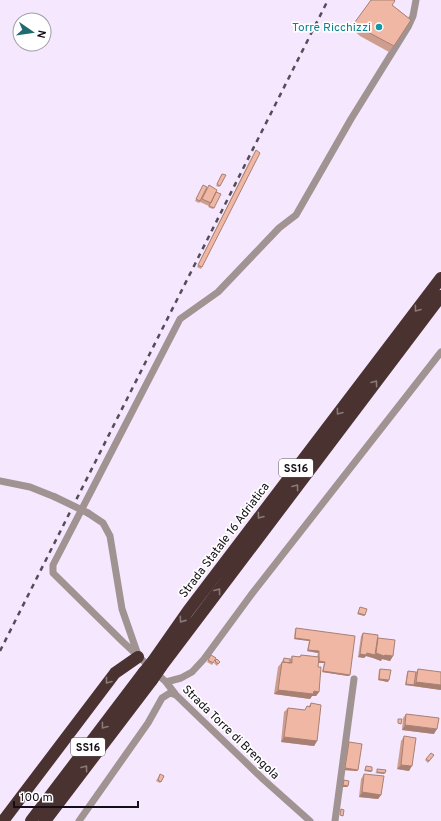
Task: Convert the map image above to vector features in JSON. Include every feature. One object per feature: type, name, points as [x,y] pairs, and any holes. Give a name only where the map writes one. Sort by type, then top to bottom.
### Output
[{"type":"highway","name":"Strada Statale 16 Adriatica","points":[[157,664],[245,536],[441,278]]},
{"type":"highway","name":"Strada Statale 16 Adriatica","points":[[45,821],[157,664],[441,296]]},
{"type":"highway","points":[[3,821],[115,673],[125,664],[138,657]]},
{"type":"highway","name":"Strada Statale 16 Adriatica","points":[[31,821],[148,676]]},
{"type":"street","name":"Strada Torre di Brengola","points":[[310,821],[264,780],[176,695],[166,682],[138,657],[53,573],[53,565],[180,319],[218,292],[279,228],[296,215],[408,27],[413,16],[416,0]]},
{"type":"street","points":[[166,682],[181,678],[192,672],[204,659],[260,583],[441,352]]},
{"type":"street","points":[[0,481],[30,487],[55,497],[88,513],[103,523],[110,536],[122,608],[138,657]]},
{"type":"street","points":[[335,821],[354,679]]},
{"type":"street","points":[[79,821],[148,723],[162,698],[170,693],[176,695]]},
{"type":"building","name":"Torre Ricchizzi","points":[[371,0],[394,0],[395,1],[392,5],[411,20],[394,46],[364,30],[355,22]]},
{"type":"building","points":[[256,150],[260,153],[202,267],[198,265]]},
{"type":"building","points":[[222,174],[226,175],[220,186],[217,184]]},
{"type":"building","points":[[203,185],[207,187],[200,201],[196,199]]},
{"type":"building","points":[[209,185],[217,190],[211,203],[202,199]]},
{"type":"building","points":[[216,192],[221,194],[214,208],[209,206]]},
{"type":"building","points":[[360,607],[367,609],[365,615],[358,613]]},
{"type":"building","points":[[296,628],[355,636],[350,675],[323,671],[325,662],[319,661],[319,651],[308,650],[310,640],[295,638]]},
{"type":"building","points":[[363,633],[378,635],[375,655],[367,653],[366,655],[360,654]]},
{"type":"building","points":[[378,638],[395,640],[393,656],[384,656],[376,653]]},
{"type":"building","points":[[211,655],[216,658],[213,663],[208,660]]},
{"type":"building","points":[[301,655],[319,657],[318,667],[321,667],[319,692],[314,691],[313,694],[278,690],[282,662],[292,663],[292,656],[300,657]]},
{"type":"building","points":[[284,658],[290,659],[290,663],[283,662]]},
{"type":"building","points":[[217,659],[220,662],[218,664],[215,661]]},
{"type":"building","points":[[380,669],[391,670],[389,680],[379,679]]},
{"type":"building","points":[[418,669],[441,672],[441,685],[416,682]]},
{"type":"building","points":[[408,671],[416,672],[414,685],[406,684]]},
{"type":"building","points":[[311,703],[321,705],[317,741],[284,737],[288,708],[305,710],[307,706],[310,707]]},
{"type":"building","points":[[406,714],[439,718],[437,729],[405,725]]},
{"type":"building","points":[[398,719],[402,719],[401,724],[398,723]]},
{"type":"building","points":[[404,736],[416,738],[412,766],[401,765]]},
{"type":"building","points":[[349,742],[362,744],[358,770],[345,768]]},
{"type":"building","points":[[431,753],[434,755],[429,761],[426,759]]},
{"type":"building","points":[[366,766],[372,767],[372,771],[365,770]]},
{"type":"building","points":[[377,769],[386,770],[385,773],[377,772]]},
{"type":"building","points":[[160,774],[164,776],[161,782],[158,780]]},
{"type":"building","points":[[364,774],[384,776],[381,795],[362,792]]},
{"type":"building","points":[[344,780],[349,781],[348,786],[343,785]]},
{"type":"building","points":[[341,809],[344,810],[343,816],[340,815]]},
{"type":"railway","points":[[0,651],[328,0]]},
{"type":"place","name":"Torre Ricchizzi","points":[[379,27]]}]
